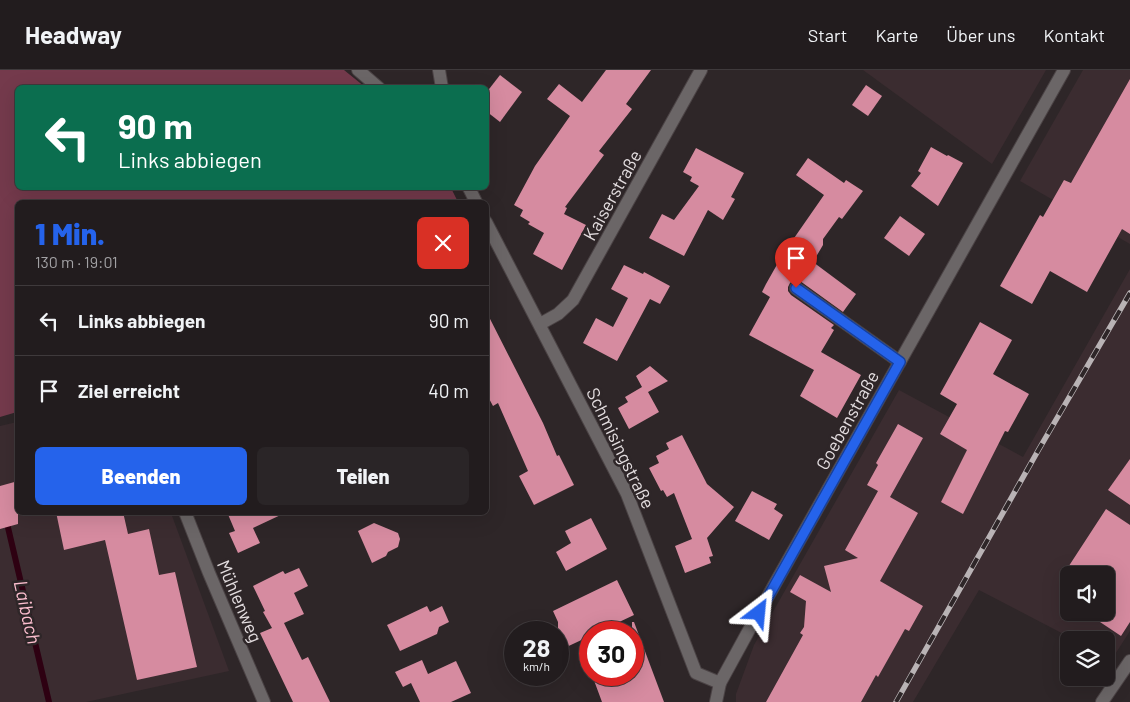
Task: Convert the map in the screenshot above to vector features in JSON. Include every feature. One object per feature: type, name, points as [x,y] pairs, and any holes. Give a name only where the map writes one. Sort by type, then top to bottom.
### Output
[{"type":"street","points":[[358,70],[376,85]]},
{"type":"street","points":[[439,70],[442,85]]},
{"type":"street","name":"Kaiserstraße","points":[[540,324],[558,314],[574,300],[701,70]]},
{"type":"street","name":"Goebenstraße","points":[[716,702],[720,683],[749,630],[1064,70]]},
{"type":"street","name":"Schmisingstraße","points":[[489,228],[627,494],[696,673],[720,683]]},
{"type":"street","points":[[796,288],[900,362]]},
{"type":"street","name":"Mühlenweg","points":[[186,515],[264,702]]},
{"type":"street","points":[[1102,702],[1130,661]]},
{"type":"shaded area","points":[[0,70],[344,70],[363,85],[15,85],[15,190],[452,190],[457,200],[15,200],[15,413],[0,417]]},
{"type":"shaded area","points":[[863,70],[1046,70],[992,164]]},
{"type":"shaded area","points":[[1083,70],[1130,70],[1130,244],[1020,181]]},
{"type":"shaded area","points":[[1130,269],[1130,631],[1115,654],[1115,631],[1060,632],[979,590],[913,702],[736,702],[736,694],[754,645],[899,390],[1023,457]]},
{"type":"shaded area","points":[[15,422],[15,515],[172,515],[229,671],[86,702],[0,702],[0,426]]},
{"type":"building","points":[[606,70],[651,70],[626,104],[632,109],[599,151],[604,155],[565,207],[567,208],[564,214],[586,225],[562,270],[533,254],[544,233],[528,224],[530,222],[520,216],[523,210],[514,205],[535,166],[570,116],[547,99],[559,84],[582,102]]},
{"type":"building","points":[[500,75],[522,92],[500,122],[489,113],[489,89]]},
{"type":"building","points":[[1130,79],[1130,234],[1122,229],[1087,292],[1050,271],[1032,304],[1000,286],[1040,215],[1043,217],[1064,180],[1071,183]]},
{"type":"building","points":[[866,85],[882,96],[868,116],[852,105]]},
{"type":"building","points":[[931,147],[963,163],[938,206],[911,186],[921,173],[918,171]]},
{"type":"building","points":[[696,148],[744,173],[731,197],[735,199],[723,220],[708,210],[684,256],[649,238],[662,214],[674,220],[699,186],[690,181],[692,177],[683,172]]},
{"type":"building","points":[[808,158],[844,183],[846,180],[863,191],[842,219],[839,217],[823,239],[823,245],[813,262],[856,294],[843,312],[800,281],[793,280],[788,287],[791,295],[834,325],[831,328],[834,330],[821,352],[861,375],[837,418],[800,396],[814,370],[749,335],[770,297],[762,292],[766,284],[783,254],[824,195],[796,175]]},
{"type":"building","points":[[900,216],[925,234],[909,256],[884,238]]},
{"type":"building","points":[[624,265],[643,274],[644,272],[670,286],[660,304],[650,299],[617,361],[583,343],[596,318],[613,327],[628,298],[611,289]]},
{"type":"building","points":[[489,317],[543,423],[557,456],[559,455],[574,485],[534,505],[519,476],[528,471],[498,403],[493,406],[489,399]]},
{"type":"building","points":[[980,322],[1012,340],[993,374],[1029,394],[1008,432],[1005,431],[963,514],[941,502],[967,450],[940,434],[957,404],[940,394]]},
{"type":"building","points":[[650,366],[668,381],[648,392],[659,412],[629,429],[618,408],[628,402],[625,397],[642,387],[636,376]]},
{"type":"building","points":[[898,424],[923,438],[890,497],[918,513],[880,581],[923,606],[909,631],[905,629],[878,677],[876,675],[861,702],[766,702],[803,635],[800,633],[804,627],[806,601],[790,592],[800,575],[831,592],[824,566],[858,558],[845,550],[878,491],[867,485],[878,465],[876,463]]},
{"type":"building","points":[[682,435],[707,484],[734,507],[707,538],[713,556],[709,557],[711,563],[685,573],[675,546],[692,539],[674,493],[667,497],[663,490],[661,491],[649,468],[659,463],[656,456],[669,449],[666,443]]},
{"type":"building","points":[[1130,459],[1130,505],[1108,490]]},
{"type":"building","points":[[15,482],[15,515],[18,515],[18,524],[0,529],[0,486]]},
{"type":"building","points":[[752,491],[777,504],[774,509],[783,515],[769,540],[735,521]]},
{"type":"building","points":[[1106,509],[1130,525],[1130,622],[1121,636],[1098,621],[1115,621],[1115,566],[1069,566]]},
{"type":"building","points":[[57,515],[124,515],[128,534],[149,529],[159,575],[175,572],[197,667],[137,680],[105,540],[64,550]]},
{"type":"building","points":[[228,515],[281,515],[253,528],[260,543],[238,553],[229,533],[235,531]]},
{"type":"building","points":[[591,518],[607,549],[566,571],[556,552],[571,543],[565,531]]},
{"type":"building","points":[[374,523],[398,533],[400,539],[398,547],[372,563],[358,531]]},
{"type":"building","points":[[299,568],[308,586],[294,593],[304,614],[284,623],[302,660],[308,657],[330,702],[293,702],[260,633],[272,628],[263,612],[265,611],[253,586],[283,571],[285,574]]},
{"type":"building","points":[[617,580],[634,615],[621,621],[579,621],[579,641],[569,646],[569,621],[558,621],[553,611]]},
{"type":"building","points":[[427,606],[430,612],[442,606],[449,622],[439,627],[437,634],[400,651],[387,625]]},
{"type":"building","points":[[644,649],[664,702],[602,702],[596,686],[644,686]]},
{"type":"building","points":[[422,660],[428,674],[456,661],[471,693],[451,702],[420,702],[411,683],[403,687],[395,672]]},
{"type":"waterway","name":"Laibach","points":[[6,519],[49,702]]},
{"type":"railway","points":[[896,702],[1039,449],[1130,293]]},
{"type":"route","points":[[759,613],[900,362],[796,288]]}]
